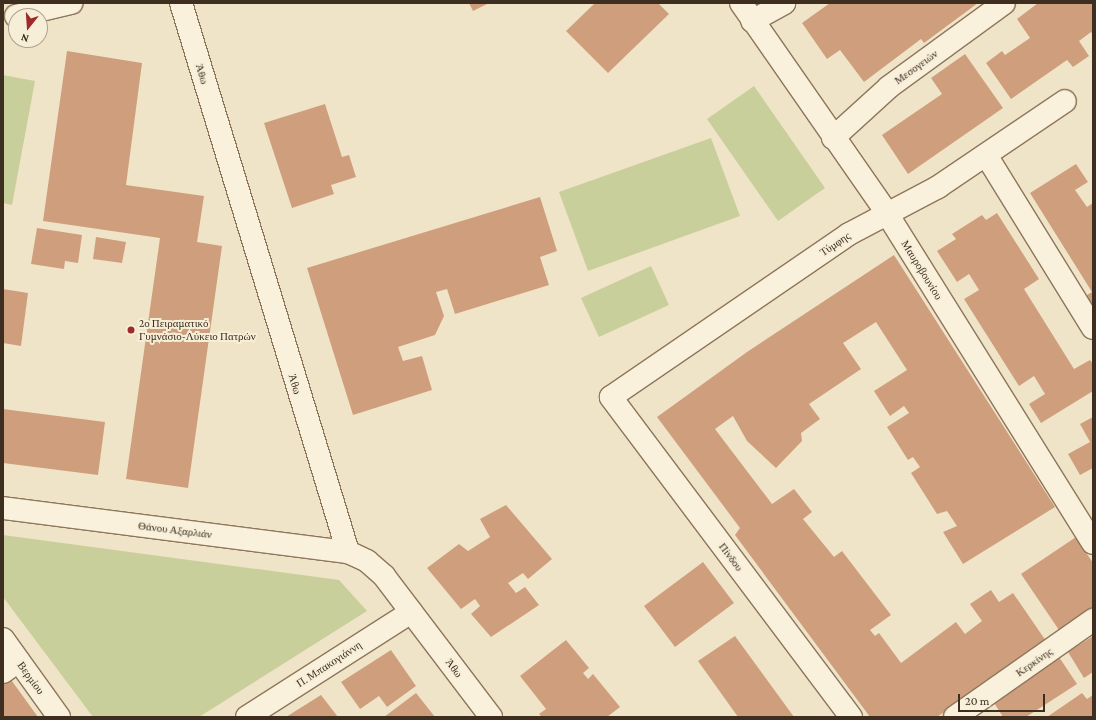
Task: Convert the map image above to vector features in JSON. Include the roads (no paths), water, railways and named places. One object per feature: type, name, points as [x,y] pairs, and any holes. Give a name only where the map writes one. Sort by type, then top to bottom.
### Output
[{"type":"street","points":[[48,8],[71,3]]},
{"type":"street","name":"Άθω","points":[[181,3],[348,552],[376,567],[491,717]]},
{"type":"street","points":[[746,12],[784,3]]},
{"type":"street","name":"Μεσογειών","points":[[833,138],[889,87],[1004,3]]},
{"type":"street","name":"Μαυροβουνίου","points":[[746,12],[886,212],[1093,543]]},
{"type":"street","name":"Τύμφης","points":[[611,397],[849,234],[886,212],[938,187],[1065,101]]},
{"type":"street","points":[[986,155],[1093,328]]},
{"type":"street","name":"Πίνδου","points":[[611,397],[851,717]]},
{"type":"street","name":"Θάνου Αξαρλιάν","points":[[3,508],[348,552]]},
{"type":"street","name":"Π. Μπακογιάννη","points":[[248,717],[411,612]]},
{"type":"street","name":"Κερκίνης","points":[[954,717],[1093,620]]},
{"type":"street","name":"Βερμίου","points":[[3,639],[11,666],[59,717]]},
{"type":"place","name":"2ο Πειραματικό Γυμνάσιο-Λύκειο Πατρών","points":[[131,330]]}]
